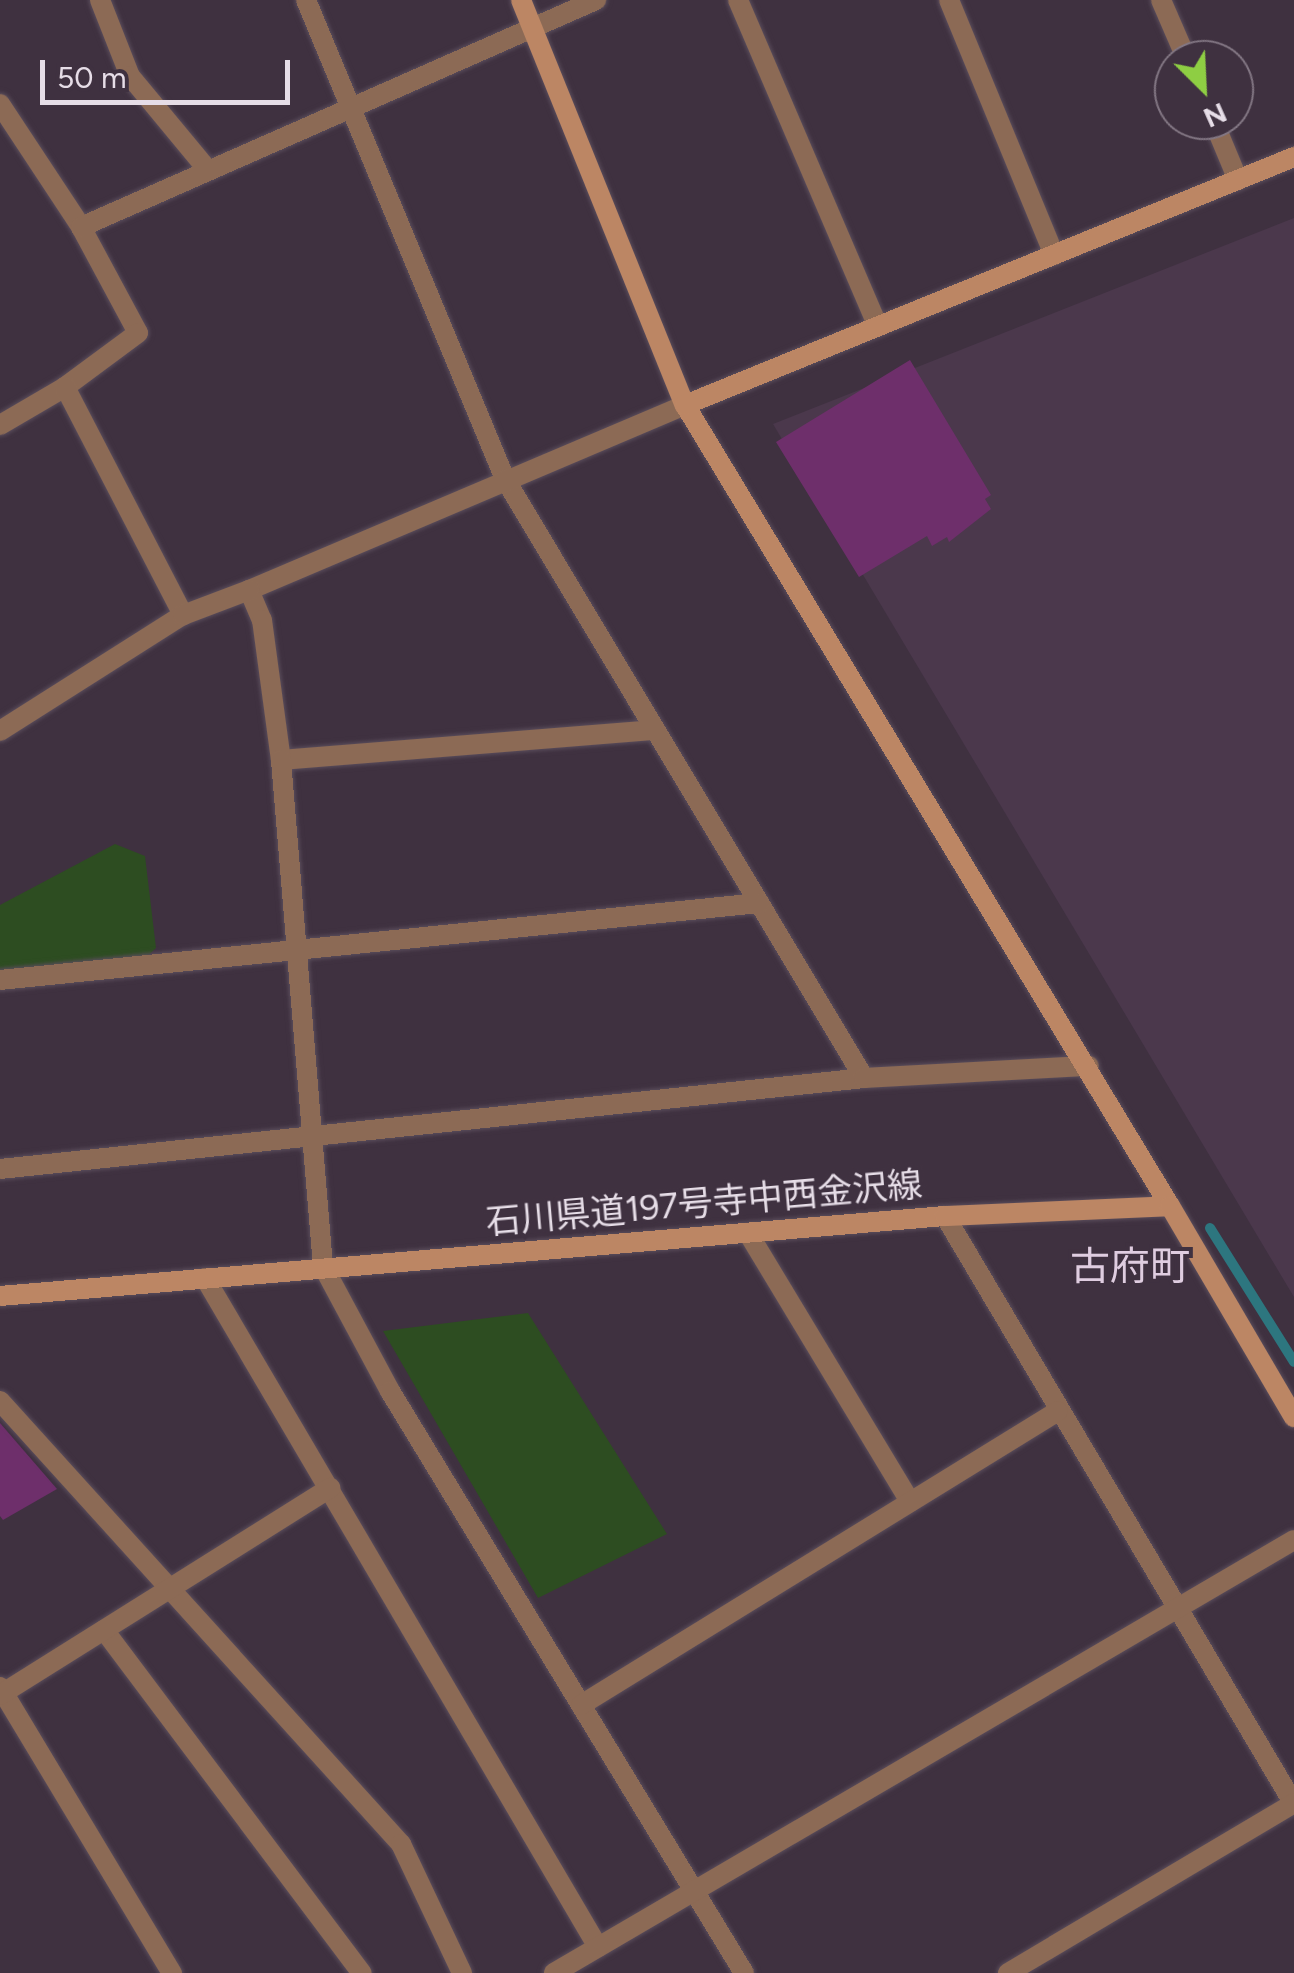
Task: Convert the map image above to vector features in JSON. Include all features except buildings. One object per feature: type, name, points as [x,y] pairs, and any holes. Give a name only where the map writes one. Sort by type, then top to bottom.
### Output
[{"type":"street","points":[[100,0],[130,76],[207,169]]},
{"type":"street","points":[[306,0],[505,480],[864,1078]]},
{"type":"street","points":[[522,0],[685,405],[1089,1066],[1294,1417]]},
{"type":"street","points":[[80,227],[349,104],[596,0]]},
{"type":"street","points":[[738,0],[878,326]]},
{"type":"street","points":[[949,0],[1054,254]]},
{"type":"street","points":[[1162,0],[1179,40]]},
{"type":"street","points":[[0,425],[65,387],[138,333],[80,227],[1,107]]},
{"type":"street","points":[[1221,140],[1238,180]]},
{"type":"street","points":[[0,731],[183,615],[1294,156]]},
{"type":"street","points":[[65,387],[183,615]]},
{"type":"street","points":[[249,590],[262,620],[281,760],[323,1266],[390,1390],[744,1973]]},
{"type":"street","points":[[281,760],[655,730]]},
{"type":"street","points":[[0,980],[759,903]]},
{"type":"street","points":[[0,1169],[864,1078],[1089,1066]]},
{"type":"street","name":"石川県道197号寺中西金沢線","points":[[0,1296],[945,1216],[1170,1206]]},
{"type":"street","points":[[945,1216],[1294,1804],[1008,1973]]},
{"type":"street","points":[[748,1233],[910,1502]]},
{"type":"street","points":[[205,1278],[598,1947]]},
{"type":"street","points":[[0,1401],[402,1844],[462,1973]]},
{"type":"street","points":[[582,1705],[1058,1410]]},
{"type":"street","points":[[172,1973],[1,1692],[330,1488]]},
{"type":"street","points":[[554,1973],[1294,1540]]},
{"type":"street","points":[[104,1630],[362,1973]]},
{"type":"shaded area","points":[[1294,218],[1294,1297],[773,424]]},
{"type":"green space","points":[[115,844],[145,856],[156,948],[126,977],[0,990],[0,905]]},
{"type":"green space","points":[[528,1313],[667,1534],[538,1598],[383,1331]]},
{"type":"waterway","points":[[1210,1228],[1294,1362]]},
{"type":"district","name":"古府町","points":[[1130,1266]]}]
